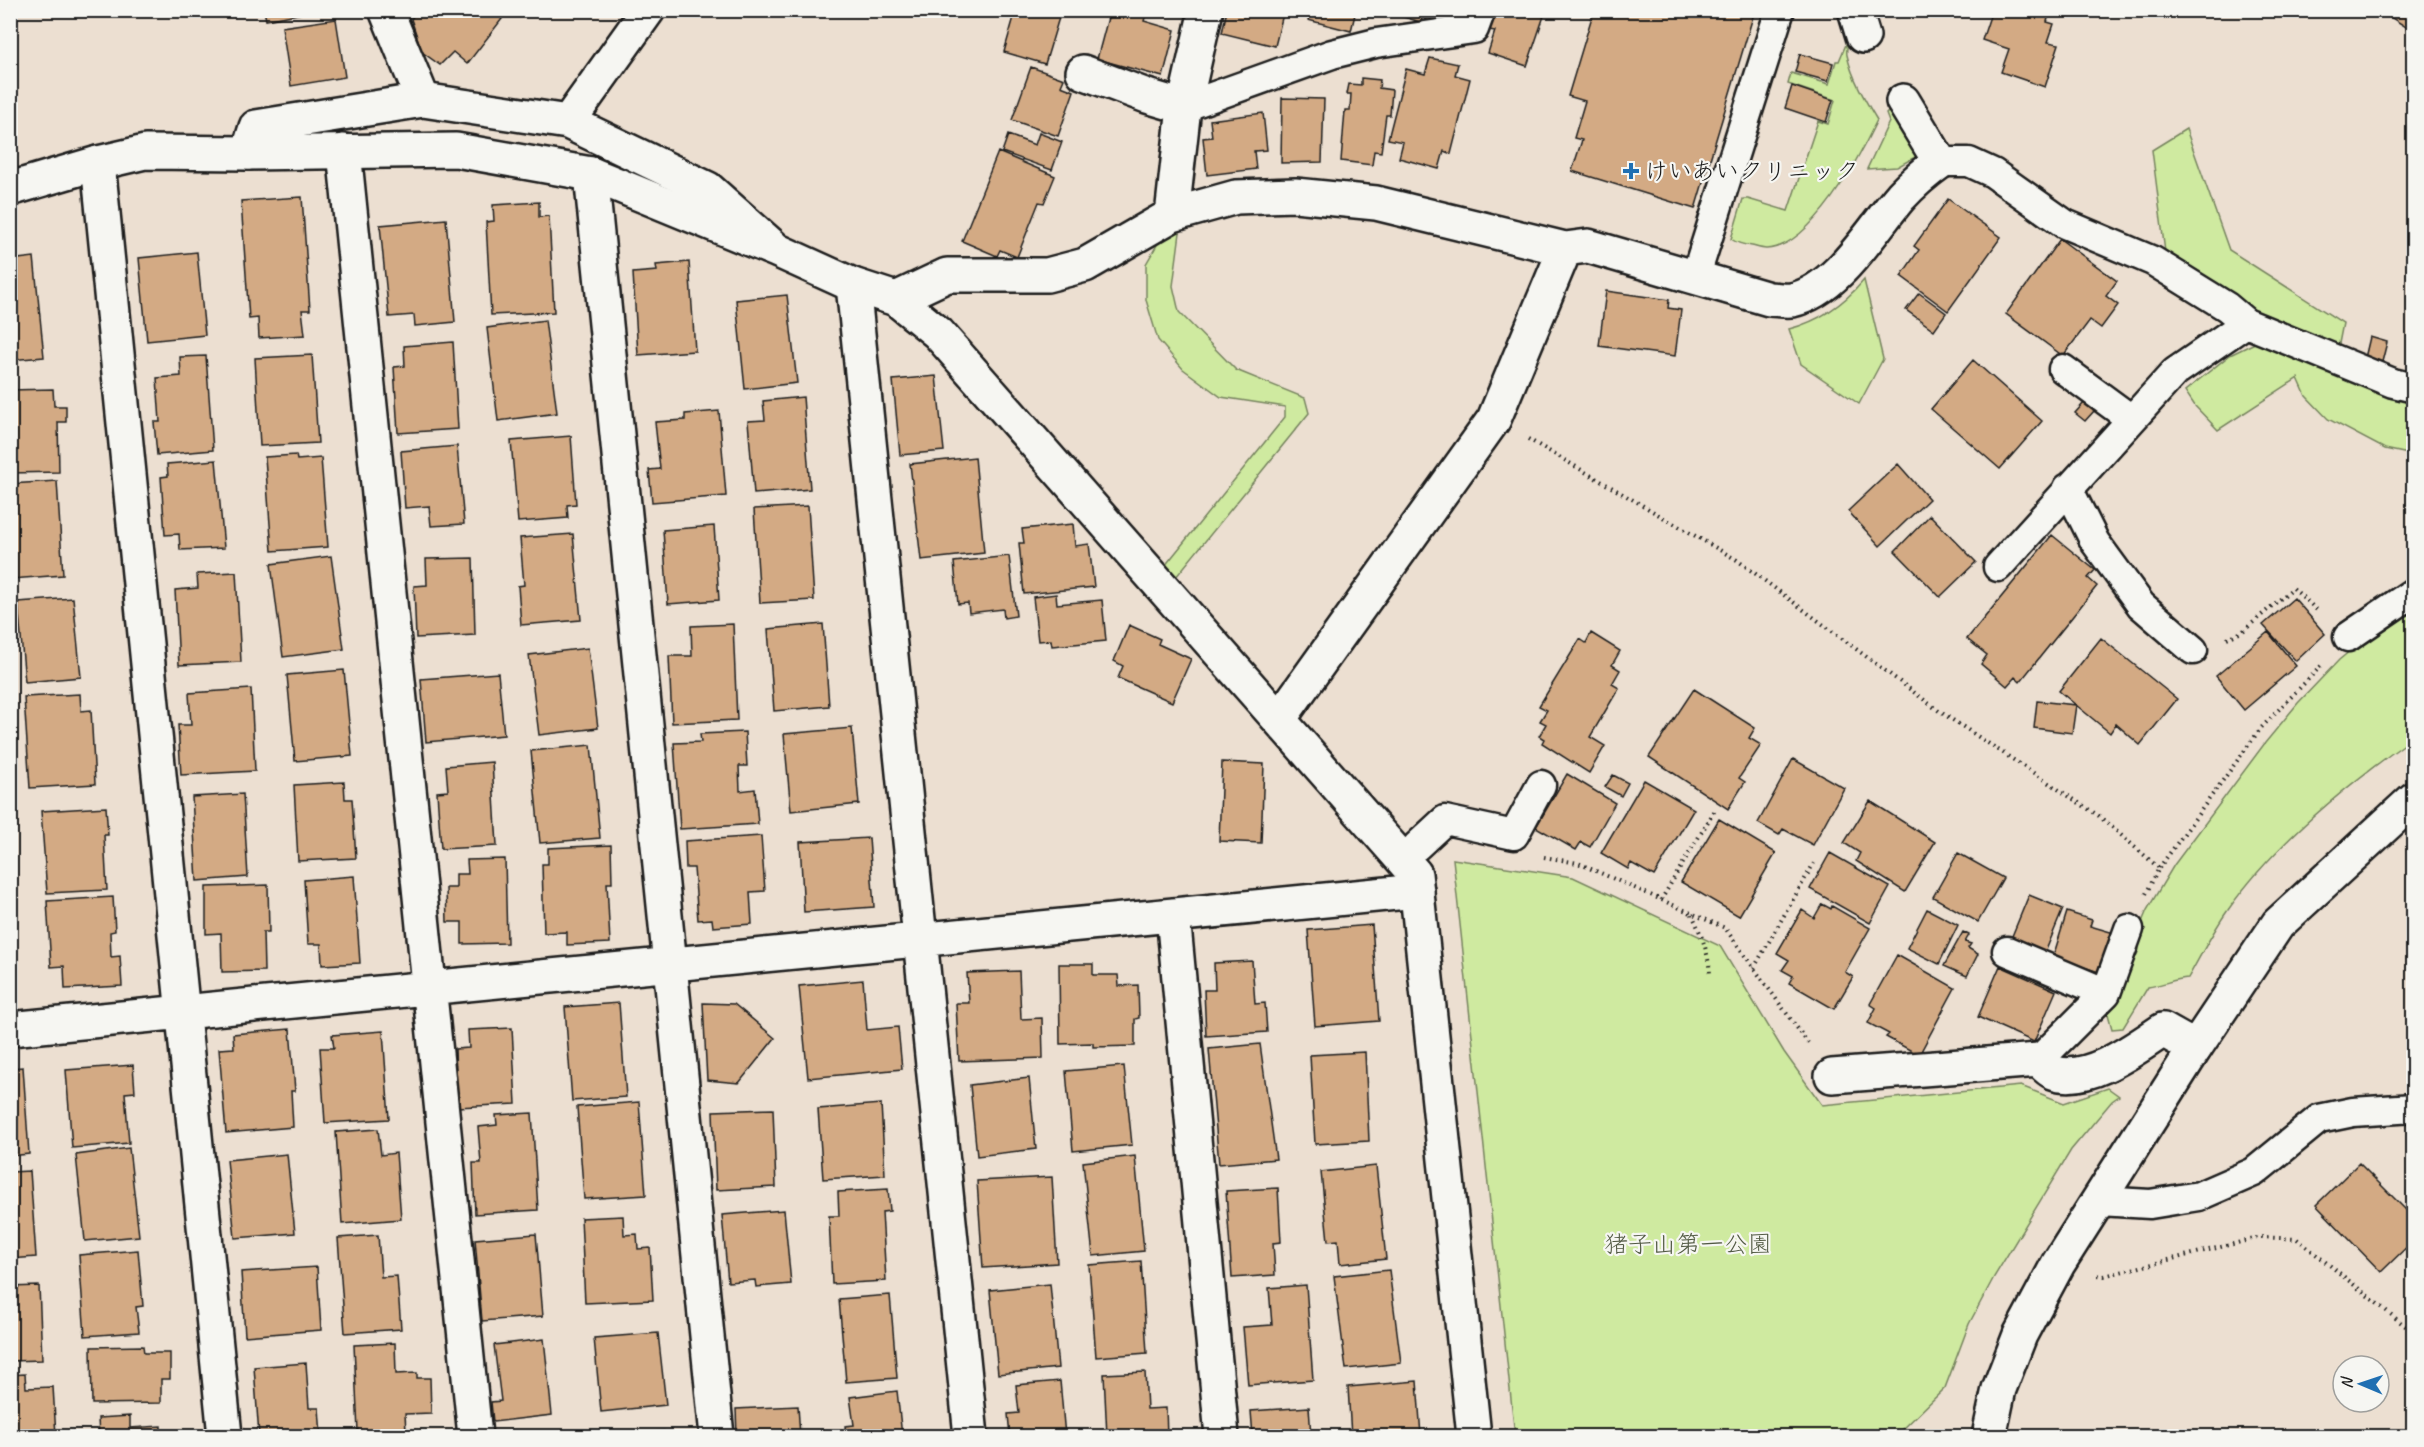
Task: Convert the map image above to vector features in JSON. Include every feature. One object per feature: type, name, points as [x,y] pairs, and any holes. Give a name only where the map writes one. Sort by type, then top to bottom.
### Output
[{"type":"street","points":[[386,10],[423,100]]},
{"type":"street","points":[[568,122],[648,10]]},
{"type":"street","points":[[1172,215],[1184,106],[1206,10]]},
{"type":"street","points":[[1083,72],[1147,96],[1184,106]]},
{"type":"street","points":[[248,153],[256,127],[423,100],[568,122],[708,189],[776,249]]},
{"type":"street","points":[[896,299],[947,275],[1047,275],[1085,266],[1172,215],[1236,197],[1295,195],[1376,203],[1565,249],[1588,246],[1769,299],[1791,300],[1808,295],[1832,279],[1902,194],[1940,162],[1904,101]]},
{"type":"street","points":[[10,189],[98,163],[145,152],[456,150],[591,174],[776,249],[853,285],[896,299],[938,333],[1280,718],[1405,847],[1416,874],[1474,1437]]},
{"type":"street","points":[[344,151],[475,1437]]},
{"type":"street","points":[[98,163],[225,1437]]},
{"type":"street","points":[[591,174],[717,1437]]},
{"type":"street","points":[[1280,718],[1494,419],[1565,249]]},
{"type":"street","points":[[853,285],[971,1437]]},
{"type":"street","points":[[1989,1437],[1999,1389],[2020,1335],[2058,1264],[2195,1048],[2278,924],[2414,799]]},
{"type":"street","points":[[10,1029],[1417,891]]},
{"type":"street","points":[[1173,915],[1222,1437]]},
{"type":"street","points":[[1832,1076],[2040,1060],[2051,1072],[2066,1075],[2090,1071],[2128,1054],[2163,1030],[2195,1048]]},
{"type":"lane","points":[[1184,106],[1332,54],[1376,43],[1474,29],[1481,10]]},
{"type":"lane","points":[[1695,278],[1780,10]]},
{"type":"lane","points":[[1940,162],[1969,162],[1993,172],[2065,224],[2153,261],[2228,307],[2246,323],[2393,383],[2414,388]]},
{"type":"lane","points":[[1998,567],[2175,372],[2246,323]]},
{"type":"lane","points":[[2063,369],[2131,419]]},
{"type":"lane","points":[[2068,488],[2095,542],[2140,605],[2193,651]]},
{"type":"lane","points":[[2348,637],[2414,592]]},
{"type":"lane","points":[[1405,847],[1446,820],[1514,835],[1541,785]]},
{"type":"lane","points":[[1405,847],[1449,842]]},
{"type":"lane","points":[[2040,1060],[2106,993],[2129,929]]},
{"type":"lane","points":[[2007,951],[2106,993]]},
{"type":"lane","points":[[2099,1201],[2150,1204],[2199,1196],[2254,1172],[2319,1119],[2352,1112],[2414,1108]]},
{"type":"path","points":[[1494,419],[1737,560],[1939,711],[2099,816],[2159,868]]},
{"type":"path","points":[[2129,929],[2159,868],[2261,728],[2348,637],[2294,588],[2242,632],[2193,651]]},
{"type":"path","points":[[1661,900],[1715,810]]},
{"type":"path","points":[[1542,857],[1578,863],[1725,928],[1832,1076]]},
{"type":"path","points":[[1754,968],[1814,864]]},
{"type":"path","points":[[1692,914],[1703,938],[1709,960],[1710,975]]},
{"type":"path","points":[[2058,1264],[2104,1276],[2261,1237],[2296,1239],[2414,1333]]},
{"type":"green space","points":[[1847,42],[1847,55],[1852,72],[1877,120],[1859,155],[1832,198],[1816,217],[1800,233],[1783,245],[1766,249],[1734,241],[1731,239],[1743,199],[1788,211],[1818,121],[1828,124],[1835,100],[1788,84],[1791,73],[1829,84],[1836,61],[1839,61]]},
{"type":"green space","points":[[1895,105],[1917,156],[1897,167],[1867,169],[1889,122],[1886,114]]},
{"type":"green space","points":[[2186,129],[2229,250],[2343,323],[2334,369],[2413,397],[2413,455],[2385,449],[2328,419],[2306,396],[2298,378],[2218,430],[2195,406],[2185,391],[2230,355],[2261,340],[2165,252],[2152,150]]},
{"type":"green space","points":[[1181,225],[1173,286],[1179,312],[1236,370],[1305,398],[1309,413],[1176,577],[1164,567],[1285,417],[1285,407],[1221,397],[1183,369],[1158,340],[1146,300],[1146,264],[1165,231]]},
{"type":"green space","points":[[1864,280],[1883,359],[1859,404],[1801,364],[1789,329],[1831,311]]},
{"type":"green space","points":[[2413,599],[2413,738],[2313,816],[2267,862],[2223,918],[2188,978],[2148,987],[2123,1028],[2112,1029],[2108,1014],[2114,994],[2125,980],[2139,950],[2137,934],[2147,910],[2174,865],[2265,743],[2298,703],[2339,660]]},
{"type":"green space","name":"猪子山第一公園","points":[[1453,859],[1573,877],[1720,946],[1784,1052],[1822,1105],[2021,1086],[2064,1103],[2108,1088],[2119,1096],[2112,1101],[2071,1150],[1994,1277],[1969,1324],[1945,1388],[1896,1436],[1515,1436]]},
{"type":"building","points":[[264,10],[318,10],[266,20]]},
{"type":"building","points":[[418,10],[490,10],[502,19],[467,64],[453,52],[440,65],[422,52],[411,19]]},
{"type":"building","points":[[1016,10],[1061,11],[1045,64],[1004,52]]},
{"type":"building","points":[[1110,10],[1147,10],[1144,21],[1175,30],[1163,77],[1097,59]]},
{"type":"building","points":[[1227,10],[1284,10],[1275,46],[1222,33]]},
{"type":"building","points":[[1310,10],[1356,10],[1351,31],[1308,20]]},
{"type":"building","points":[[1394,10],[1433,10],[1430,20],[1422,18],[1421,22],[1400,16],[1401,13]]},
{"type":"building","points":[[1496,10],[1546,10],[1527,66],[1488,53],[1495,31],[1489,30]]},
{"type":"building","points":[[1594,10],[1755,10],[1695,209],[1572,171],[1582,140],[1574,138],[1585,101],[1568,96]]},
{"type":"building","points":[[1992,10],[2050,10],[2047,22],[2054,24],[2048,42],[2059,44],[2045,87],[2001,72],[2009,49],[1982,40]]},
{"type":"building","points":[[2379,10],[2414,10],[2414,32]]},
{"type":"building","points":[[336,19],[345,77],[291,86],[282,27]]},
{"type":"building","points":[[1800,54],[1833,63],[1828,81],[1795,72]]},
{"type":"building","points":[[1430,58],[1458,64],[1455,75],[1470,79],[1451,154],[1444,151],[1439,169],[1399,158],[1403,142],[1388,139],[1406,69],[1425,74]]},
{"type":"building","points":[[1031,67],[1064,79],[1061,86],[1074,91],[1058,136],[1012,120]]},
{"type":"building","points":[[1361,78],[1380,80],[1379,88],[1392,90],[1390,115],[1386,115],[1381,152],[1374,151],[1372,165],[1341,161],[1345,110],[1350,110],[1351,94],[1347,94],[1349,84],[1361,85]]},
{"type":"building","points":[[1792,86],[1833,100],[1826,122],[1785,108]]},
{"type":"building","points":[[1282,98],[1324,99],[1322,162],[1281,163]]},
{"type":"building","points":[[1263,113],[1267,150],[1254,151],[1256,169],[1207,175],[1203,138],[1212,137],[1210,120]]},
{"type":"building","points":[[1039,133],[1062,142],[1052,170],[1002,152],[1008,135],[1035,145]]},
{"type":"building","points":[[998,152],[1055,176],[1044,203],[1039,202],[1017,257],[1000,250],[997,256],[962,241]]},
{"type":"building","points":[[302,197],[310,310],[302,310],[305,335],[259,338],[258,318],[249,319],[241,201]]},
{"type":"building","points":[[1948,199],[2001,237],[1948,311],[1901,276],[1919,250],[1914,246]]},
{"type":"building","points":[[539,202],[539,217],[549,216],[554,312],[491,315],[486,222],[494,221],[493,205]]},
{"type":"building","points":[[446,219],[455,322],[415,326],[414,315],[389,317],[380,225]]},
{"type":"building","points":[[2060,239],[2117,281],[2106,296],[2118,305],[2101,328],[2090,320],[2063,356],[2006,314]]},
{"type":"building","points":[[197,252],[205,335],[147,341],[139,258]]},
{"type":"building","points":[[34,257],[44,357],[10,360],[10,260]]},
{"type":"building","points":[[689,262],[695,351],[638,355],[633,273],[657,271],[656,265]]},
{"type":"building","points":[[1606,291],[1669,300],[1668,308],[1681,310],[1675,356],[1599,346]]},
{"type":"building","points":[[1919,293],[1946,313],[1934,330],[1906,310]]},
{"type":"building","points":[[787,295],[797,383],[745,389],[736,300]]},
{"type":"building","points":[[545,320],[557,413],[498,421],[487,328]]},
{"type":"building","points":[[2370,337],[2387,342],[2382,362],[2365,358]]},
{"type":"building","points":[[453,342],[458,429],[398,433],[394,367],[405,366],[404,346]]},
{"type":"building","points":[[312,355],[318,443],[260,446],[255,358]]},
{"type":"building","points":[[206,356],[213,450],[157,455],[154,422],[160,422],[157,378],[181,376],[180,357]]},
{"type":"building","points":[[1973,360],[2042,421],[2000,469],[1931,409]]},
{"type":"building","points":[[936,376],[944,451],[900,455],[893,380]]},
{"type":"building","points":[[53,389],[54,406],[66,406],[66,422],[58,422],[59,472],[10,473],[10,390]]},
{"type":"building","points":[[803,397],[810,489],[754,494],[748,421],[765,420],[763,401]]},
{"type":"building","points":[[2084,403],[2094,411],[2085,421],[2075,413]]},
{"type":"building","points":[[719,411],[726,496],[652,502],[649,470],[660,469],[655,422],[685,420],[685,414]]},
{"type":"building","points":[[571,436],[576,504],[567,505],[568,518],[518,522],[511,441]]},
{"type":"building","points":[[457,446],[464,524],[431,526],[429,506],[405,508],[401,451]]},
{"type":"building","points":[[296,455],[297,460],[321,458],[328,547],[272,551],[265,457]]},
{"type":"building","points":[[975,457],[984,553],[921,560],[910,464]]},
{"type":"building","points":[[216,460],[224,548],[180,550],[179,534],[165,535],[161,477],[168,476],[167,464]]},
{"type":"building","points":[[1898,464],[1929,499],[1880,546],[1848,511]]},
{"type":"building","points":[[57,481],[63,575],[11,579],[10,484]]},
{"type":"building","points":[[808,506],[814,600],[760,603],[754,509]]},
{"type":"building","points":[[1930,515],[1976,562],[1940,597],[1895,551]]},
{"type":"building","points":[[1073,524],[1075,546],[1089,544],[1094,587],[1024,594],[1019,543],[1024,543],[1022,529]]},
{"type":"building","points":[[714,526],[719,600],[668,604],[663,530]]},
{"type":"building","points":[[573,534],[581,620],[521,625],[518,586],[524,585],[520,538]]},
{"type":"building","points":[[2052,535],[2095,570],[2088,578],[2097,586],[2020,682],[2015,677],[2007,686],[1981,664],[1987,655],[1967,639]]},
{"type":"building","points":[[331,556],[344,649],[283,657],[271,564]]},
{"type":"building","points":[[1009,556],[1016,616],[1004,618],[1003,609],[969,613],[968,603],[958,604],[954,562]]},
{"type":"building","points":[[473,558],[475,635],[416,638],[414,586],[427,585],[426,559]]},
{"type":"building","points":[[236,572],[241,662],[179,665],[175,590],[198,588],[197,574]]},
{"type":"building","points":[[1056,594],[1057,604],[1102,600],[1106,641],[1052,646],[1051,640],[1038,641],[1033,597]]},
{"type":"building","points":[[73,598],[81,677],[25,682],[18,602]]},
{"type":"building","points":[[2294,598],[2325,634],[2296,661],[2263,625]]},
{"type":"building","points":[[733,624],[737,720],[672,723],[669,656],[692,656],[691,626]]},
{"type":"building","points":[[823,624],[829,706],[774,711],[768,629]]},
{"type":"building","points":[[1129,625],[1160,639],[1158,644],[1191,659],[1172,702],[1118,678],[1123,666],[1114,661]]},
{"type":"building","points":[[2268,632],[2296,666],[2244,710],[2216,676]]},
{"type":"building","points":[[1591,633],[1620,651],[1612,665],[1620,670],[1612,684],[1619,688],[1590,737],[1605,746],[1589,773],[1542,743],[1544,739],[1539,736],[1546,724],[1540,721],[1547,710],[1539,706],[1580,639],[1586,643]]},
{"type":"building","points":[[2101,638],[2177,699],[2140,745],[2116,724],[2110,733],[2059,691]]},
{"type":"building","points":[[588,648],[598,728],[539,735],[529,655]]},
{"type":"building","points":[[344,670],[352,756],[295,761],[287,675]]},
{"type":"building","points":[[498,673],[504,735],[426,742],[421,679]]},
{"type":"building","points":[[251,689],[255,771],[181,775],[178,725],[191,725],[189,693]]},
{"type":"building","points":[[1694,689],[1755,728],[1749,738],[1761,745],[1739,778],[1745,782],[1728,809],[1649,757]]},
{"type":"building","points":[[80,694],[81,711],[91,710],[95,784],[30,788],[24,697]]},
{"type":"building","points":[[2037,701],[2076,705],[2072,733],[2034,728]]},
{"type":"building","points":[[852,728],[859,804],[791,811],[784,734]]},
{"type":"building","points":[[745,732],[747,766],[739,766],[740,791],[755,789],[758,824],[680,829],[674,743],[701,742],[700,734]]},
{"type":"building","points":[[591,745],[600,838],[540,843],[531,751]]},
{"type":"building","points":[[1793,759],[1844,788],[1813,845],[1783,829],[1779,835],[1758,823]]},
{"type":"building","points":[[492,762],[497,846],[441,849],[437,792],[448,791],[446,766]]},
{"type":"building","points":[[1222,762],[1264,764],[1261,843],[1219,841]]},
{"type":"building","points":[[1567,774],[1615,803],[1590,847],[1581,842],[1576,850],[1536,827]]},
{"type":"building","points":[[1613,775],[1628,783],[1621,796],[1605,787]]},
{"type":"building","points":[[1644,780],[1694,809],[1654,876],[1631,863],[1628,869],[1601,853]]},
{"type":"building","points":[[344,782],[345,799],[352,799],[356,858],[298,861],[294,785]]},
{"type":"building","points":[[243,794],[248,877],[197,881],[192,797]]},
{"type":"building","points":[[1870,801],[1935,842],[1905,892],[1856,861],[1860,853],[1844,843]]},
{"type":"building","points":[[106,807],[108,835],[104,835],[107,890],[47,893],[41,811]]},
{"type":"building","points":[[1719,819],[1776,853],[1739,916],[1681,882]]},
{"type":"building","points":[[761,836],[765,891],[750,892],[752,924],[713,927],[712,919],[698,920],[694,868],[686,868],[685,841]]},
{"type":"building","points":[[869,838],[874,907],[804,912],[800,842]]},
{"type":"building","points":[[611,845],[612,883],[607,883],[610,943],[567,945],[567,932],[544,933],[542,864],[548,864],[548,848]]},
{"type":"building","points":[[1830,853],[1890,887],[1870,923],[1810,889]]},
{"type":"building","points":[[1958,853],[2003,878],[1978,922],[1933,897]]},
{"type":"building","points":[[505,859],[507,943],[462,944],[462,922],[447,922],[446,888],[456,888],[456,874],[468,874],[467,860]]},
{"type":"building","points":[[354,876],[360,963],[322,965],[321,944],[308,944],[304,880]]},
{"type":"building","points":[[268,885],[269,932],[263,932],[264,971],[222,972],[221,933],[206,934],[206,887]]},
{"type":"building","points":[[2029,895],[2063,909],[2044,955],[2010,941]]},
{"type":"building","points":[[113,897],[115,931],[110,932],[111,957],[120,956],[122,986],[65,989],[64,966],[51,967],[47,901]]},
{"type":"building","points":[[1822,904],[1831,909],[1832,906],[1870,928],[1845,972],[1853,977],[1834,1009],[1789,983],[1793,976],[1782,970],[1789,960],[1777,953],[1802,910],[1814,918]]},
{"type":"building","points":[[1927,909],[1958,925],[1939,964],[1907,948]]},
{"type":"building","points":[[2067,912],[2092,920],[2090,926],[2114,933],[2102,973],[2053,957]]},
{"type":"building","points":[[1372,925],[1379,1021],[1315,1026],[1308,930]]},
{"type":"building","points":[[1963,932],[1969,935],[1965,942],[1971,944],[1968,948],[1978,954],[1967,976],[1944,966]]},
{"type":"building","points":[[1897,955],[1955,988],[1919,1055],[1886,1037],[1889,1034],[1868,1023],[1876,1008],[1870,1004]]},
{"type":"building","points":[[1252,961],[1255,1004],[1265,1003],[1267,1032],[1206,1036],[1204,990],[1215,990],[1214,963]]},
{"type":"building","points":[[1059,964],[1093,964],[1093,975],[1118,975],[1119,986],[1138,985],[1139,1018],[1135,1019],[1135,1046],[1093,1047],[1093,1043],[1060,1044]]},
{"type":"building","points":[[2000,966],[2056,991],[2034,1042],[1978,1017]]},
{"type":"building","points":[[1019,971],[1021,1019],[1042,1018],[1043,1058],[959,1061],[956,1003],[969,1003],[967,973]]},
{"type":"building","points":[[863,980],[867,1030],[898,1027],[902,1069],[808,1078],[799,986]]},
{"type":"building","points":[[619,1003],[626,1097],[572,1101],[565,1007]]},
{"type":"building","points":[[703,1003],[734,1004],[775,1038],[739,1083],[707,1080]]},
{"type":"building","points":[[512,1028],[516,1104],[457,1107],[455,1049],[469,1048],[468,1030]]},
{"type":"building","points":[[290,1029],[295,1091],[291,1091],[293,1127],[226,1133],[219,1049],[234,1048],[233,1034]]},
{"type":"building","points":[[383,1031],[389,1119],[325,1123],[320,1048],[334,1048],[332,1035]]},
{"type":"building","points":[[1260,1044],[1276,1159],[1219,1164],[1209,1049]]},
{"type":"building","points":[[1365,1052],[1369,1141],[1315,1144],[1310,1055]]},
{"type":"building","points":[[133,1065],[135,1092],[125,1093],[129,1143],[72,1148],[66,1070]]},
{"type":"building","points":[[1124,1066],[1132,1145],[1073,1151],[1066,1071]]},
{"type":"building","points":[[23,1067],[29,1154],[10,1156],[10,1068]]},
{"type":"building","points":[[1029,1078],[1036,1149],[977,1156],[970,1085]]},
{"type":"building","points":[[639,1102],[646,1195],[584,1199],[577,1107]]},
{"type":"building","points":[[881,1104],[885,1175],[823,1179],[818,1109]]},
{"type":"building","points":[[773,1109],[776,1187],[716,1190],[713,1111]]},
{"type":"building","points":[[532,1113],[538,1210],[475,1214],[473,1163],[481,1163],[478,1127],[497,1125],[496,1115]]},
{"type":"building","points":[[378,1129],[381,1155],[396,1153],[401,1219],[342,1224],[336,1132]]},
{"type":"building","points":[[129,1148],[139,1236],[85,1241],[76,1155]]},
{"type":"building","points":[[287,1154],[295,1233],[235,1238],[227,1160]]},
{"type":"building","points":[[1135,1156],[1144,1251],[1093,1256],[1083,1162]]},
{"type":"building","points":[[2359,1163],[2414,1218],[2414,1240],[2381,1272],[2316,1205]]},
{"type":"building","points":[[1376,1166],[1386,1259],[1340,1264],[1338,1240],[1328,1241],[1321,1172]]},
{"type":"building","points":[[30,1171],[36,1257],[10,1259],[10,1172]]},
{"type":"building","points":[[1052,1177],[1057,1263],[983,1268],[977,1181]]},
{"type":"building","points":[[1278,1188],[1281,1242],[1273,1243],[1275,1275],[1232,1278],[1226,1191]]},
{"type":"building","points":[[888,1189],[890,1211],[882,1212],[886,1281],[832,1284],[829,1216],[839,1216],[838,1192]]},
{"type":"building","points":[[784,1210],[791,1284],[756,1287],[755,1280],[728,1282],[722,1215]]},
{"type":"building","points":[[623,1216],[624,1235],[637,1234],[638,1249],[650,1248],[653,1300],[585,1303],[581,1218]]},
{"type":"building","points":[[536,1234],[543,1316],[482,1321],[475,1239]]},
{"type":"building","points":[[378,1235],[381,1277],[397,1276],[401,1329],[345,1333],[338,1238]]},
{"type":"building","points":[[138,1250],[143,1306],[136,1307],[139,1332],[85,1336],[79,1255]]},
{"type":"building","points":[[1141,1261],[1147,1353],[1096,1357],[1089,1265]]},
{"type":"building","points":[[317,1267],[321,1330],[245,1336],[241,1272]]},
{"type":"building","points":[[1389,1270],[1401,1363],[1346,1369],[1334,1276]]},
{"type":"building","points":[[1050,1284],[1058,1368],[998,1374],[990,1290]]},
{"type":"building","points":[[1306,1285],[1313,1380],[1248,1385],[1243,1327],[1272,1325],[1269,1288]]},
{"type":"building","points":[[39,1286],[42,1360],[10,1361],[10,1287]]},
{"type":"building","points":[[890,1295],[897,1378],[846,1382],[839,1299]]},
{"type":"building","points":[[658,1333],[666,1405],[601,1412],[594,1338]]},
{"type":"building","points":[[544,1339],[552,1415],[493,1422],[491,1402],[501,1401],[494,1345]]},
{"type":"building","points":[[395,1343],[396,1374],[417,1373],[417,1378],[430,1378],[431,1413],[405,1414],[406,1431],[358,1432],[354,1345]]},
{"type":"building","points":[[143,1346],[144,1353],[170,1353],[170,1379],[161,1379],[161,1403],[92,1404],[91,1347]]},
{"type":"building","points":[[306,1363],[309,1408],[319,1408],[321,1436],[259,1436],[254,1367]]},
{"type":"building","points":[[1145,1372],[1147,1409],[1166,1408],[1167,1436],[1107,1436],[1104,1374]]},
{"type":"building","points":[[25,1374],[26,1388],[53,1387],[56,1436],[10,1436],[10,1375]]},
{"type":"building","points":[[1060,1381],[1065,1436],[1010,1436],[1008,1414],[1019,1413],[1016,1385]]},
{"type":"building","points":[[1417,1381],[1421,1436],[1351,1436],[1348,1387]]},
{"type":"building","points":[[897,1391],[902,1436],[846,1436],[845,1426],[854,1425],[850,1397]]},
{"type":"building","points":[[798,1406],[800,1436],[737,1436],[736,1409]]},
{"type":"building","points":[[1309,1407],[1311,1436],[1253,1436],[1251,1411]]},
{"type":"building","points":[[130,1416],[130,1428],[161,1426],[161,1436],[99,1436],[98,1418]]},
{"type":"building","points":[[664,1431],[664,1436],[613,1435]]},
{"type":"place","name":"けいあいクリニック","points":[[1631,171]]}]
